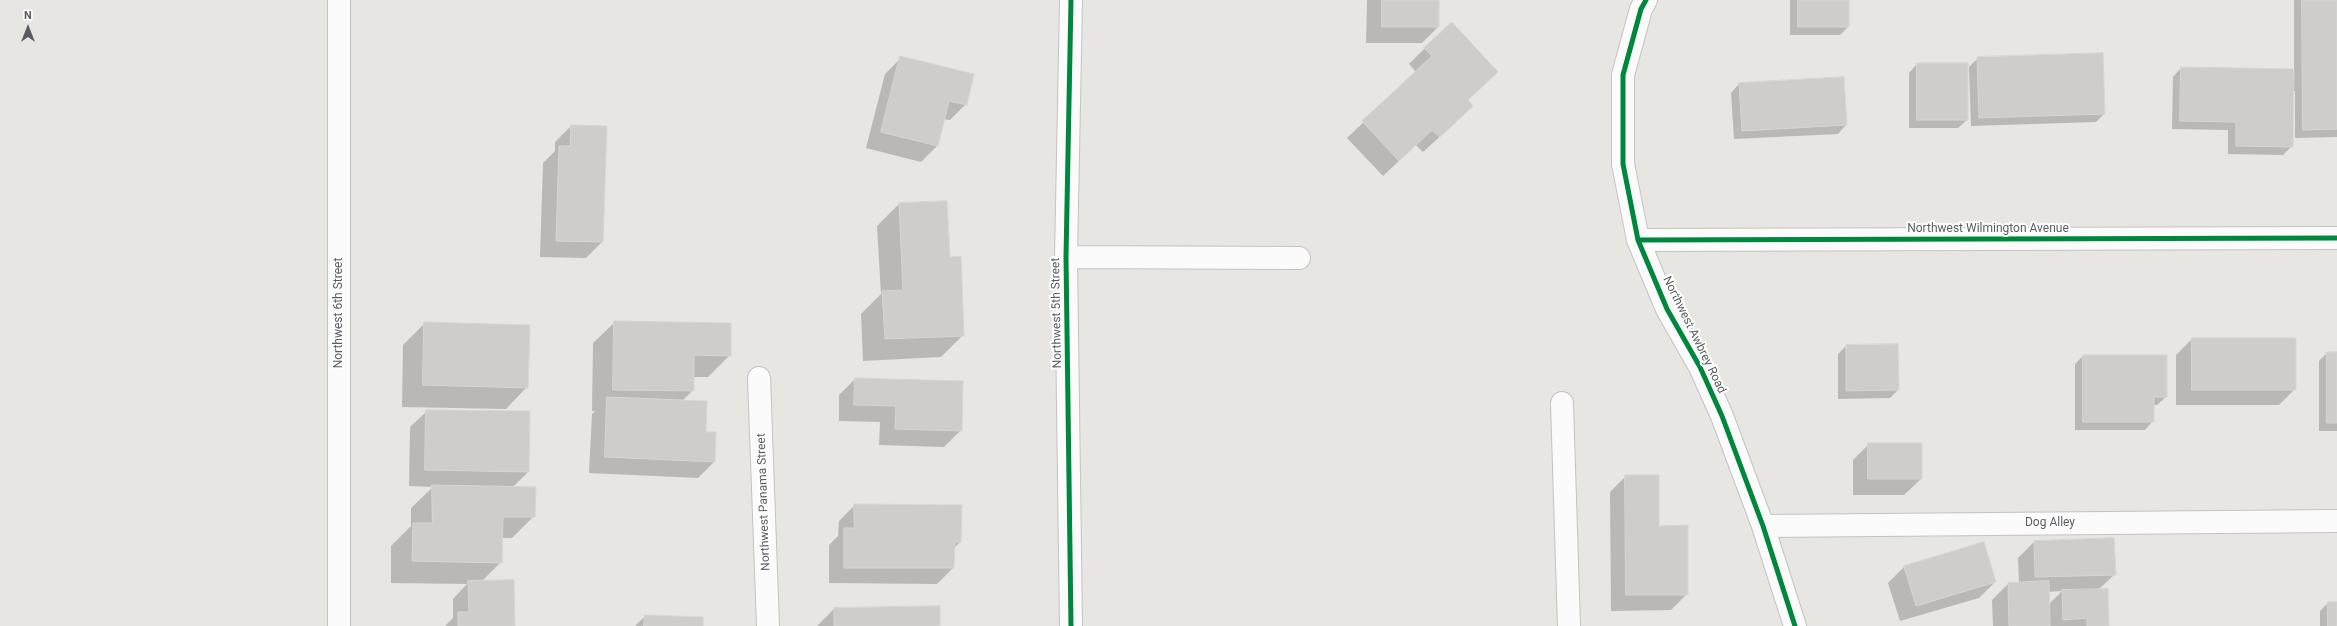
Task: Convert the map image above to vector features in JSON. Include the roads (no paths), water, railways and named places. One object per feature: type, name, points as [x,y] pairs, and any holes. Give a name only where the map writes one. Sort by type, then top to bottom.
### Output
[{"type":"street","name":"Northwest 6th Street","points":[[339,0],[339,626]]},
{"type":"street","name":"Northwest 5th Street","points":[[1070,626],[1066,257],[1071,0]]},
{"type":"street","name":"Northwest Awbrey Road","points":[[1646,0],[1641,10],[1623,75],[1623,164],[1638,240],[1667,309],[1700,367],[1722,416],[1763,526],[1795,626]]},
{"type":"street","name":"Northwest Wilmington Avenue","points":[[1638,240],[2337,238]]},
{"type":"street","points":[[1066,257],[1299,258]]},
{"type":"street","name":"Northwest Panama Street","points":[[759,378],[768,626]]},
{"type":"street","points":[[1562,403],[1569,626]]},
{"type":"street","name":"Dog Alley","points":[[1763,526],[2337,521]]}]
